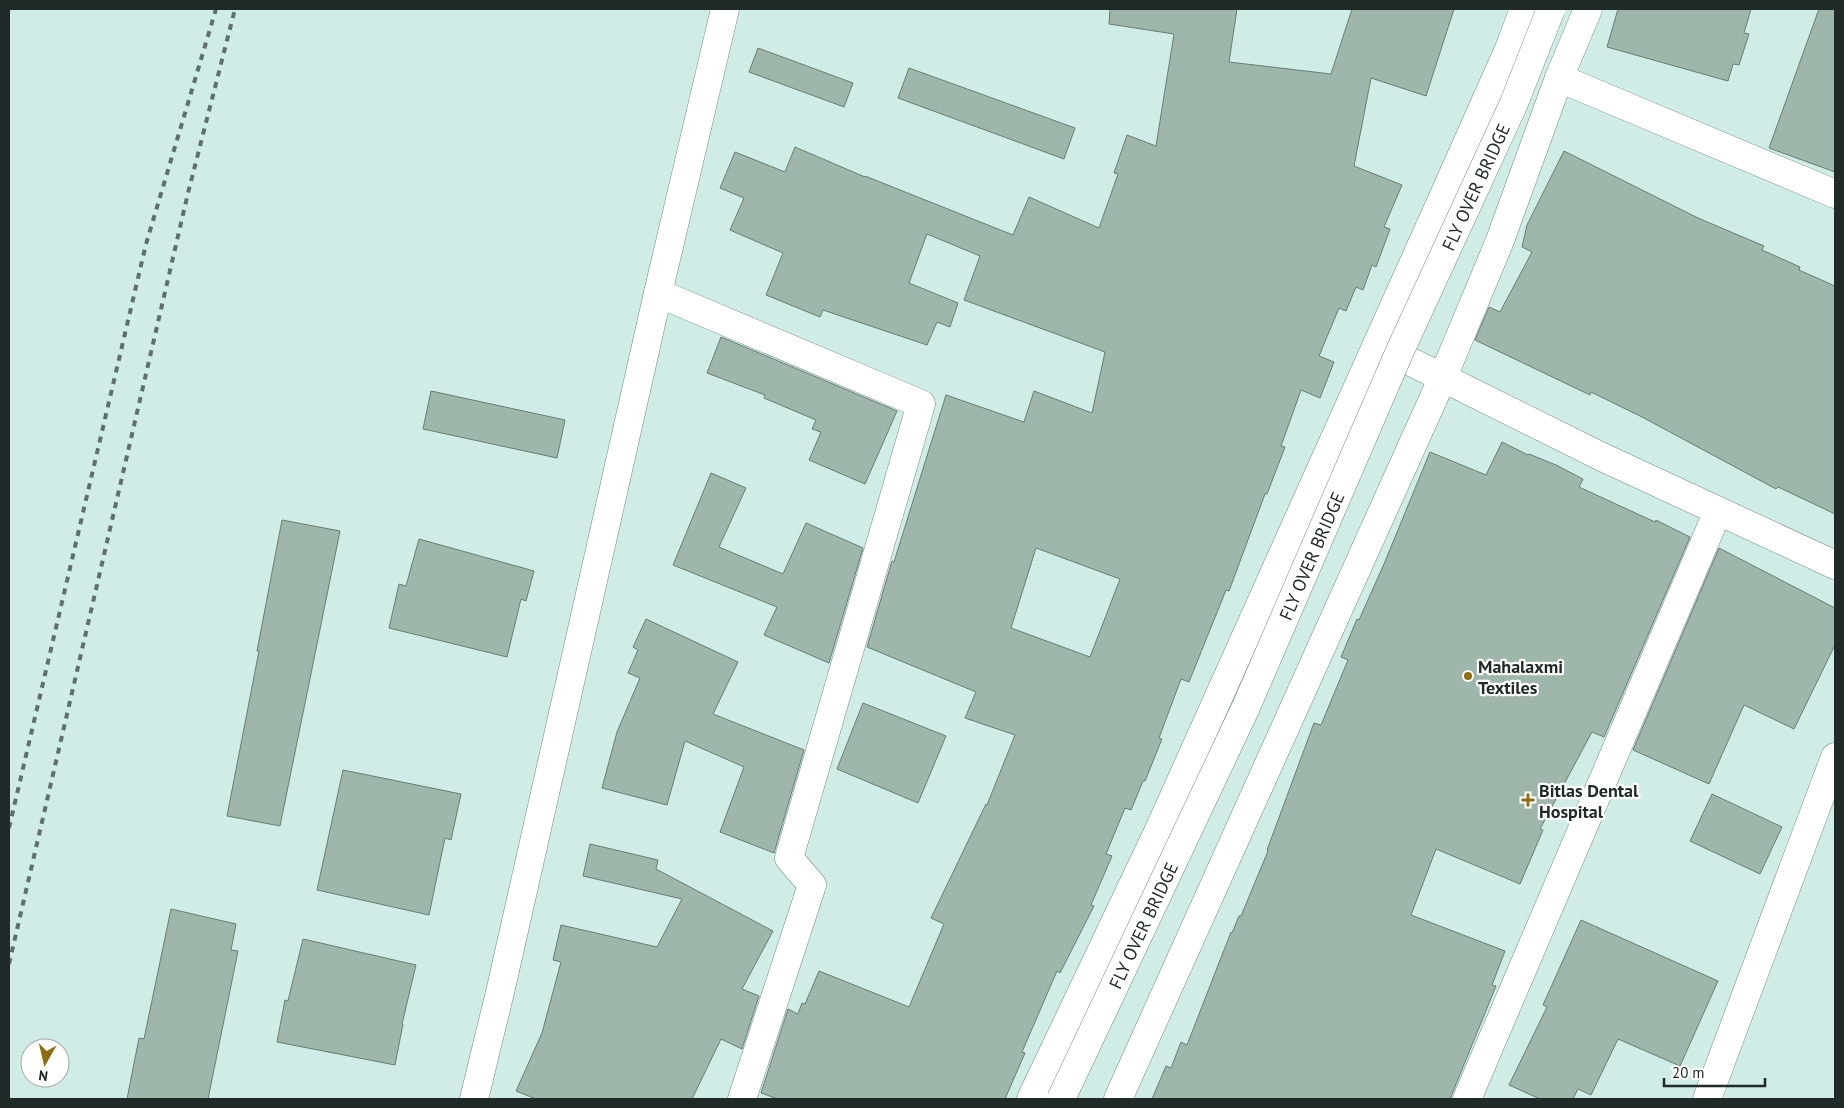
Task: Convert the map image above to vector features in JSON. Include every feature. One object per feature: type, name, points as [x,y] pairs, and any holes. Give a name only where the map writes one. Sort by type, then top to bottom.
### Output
[{"type":"street","points":[[474,1099],[501,988],[658,293],[725,9]]},
{"type":"street","points":[[1030,1099],[1158,832],[1509,49],[1524,9]]},
{"type":"street","name":"FLY OVER BRIDGE","points":[[1060,1099],[1246,707],[1399,353],[1514,103],[1551,9]]},
{"type":"street","points":[[1118,1099],[1443,377],[1499,243],[1559,78],[1588,9]]},
{"type":"street","points":[[1559,78],[1835,194]]},
{"type":"street","points":[[658,293],[922,404],[790,858],[812,885],[742,1099]]},
{"type":"street","points":[[1376,345],[1600,456],[1835,565]]},
{"type":"street","points":[[1467,1099],[1718,511]]},
{"type":"street","points":[[1706,1099],[1835,757]]},
{"type":"building","points":[[1110,9],[1237,9],[1229,62],[1331,74],[1352,9],[1454,9],[1426,96],[1371,78],[1354,166],[1402,185],[1384,227],[1390,229],[1376,267],[1372,265],[1363,290],[1356,287],[1346,311],[1339,308],[1319,356],[1334,362],[1320,398],[1301,390],[1281,446],[1285,447],[1267,494],[1265,494],[1229,591],[1226,590],[1189,682],[1181,679],[1159,738],[1162,739],[1145,781],[1143,781],[1131,810],[1125,808],[1106,854],[1112,856],[1091,905],[1094,906],[1060,973],[1057,971],[1022,1052],[1025,1053],[1005,1099],[778,1099],[761,1093],[788,1009],[798,1014],[802,1003],[805,1004],[819,971],[909,1007],[944,924],[931,918],[987,805],[1015,735],[965,718],[976,692],[867,647],[892,561],[894,562],[946,395],[1024,422],[1034,391],[1092,413],[1105,352],[964,300],[980,256],[927,234],[909,283],[958,303],[950,327],[937,322],[927,345],[823,310],[820,317],[766,295],[783,253],[730,230],[744,198],[720,188],[735,152],[785,172],[795,147],[865,177],[1013,235],[1029,197],[1099,228],[1118,174],[1114,173],[1127,135],[1156,146],[1174,34],[1109,24]],"holes":[[[1036,548],[1120,579],[1090,657],[1011,628]]]},
{"type":"building","points":[[1618,9],[1751,9],[1744,33],[1749,34],[1739,65],[1733,64],[1728,81],[1607,47]]},
{"type":"building","points":[[1819,9],[1835,9],[1835,172],[1769,148]]},
{"type":"building","points":[[758,48],[853,83],[844,107],[749,72]]},
{"type":"building","points":[[909,68],[1075,128],[1064,159],[898,98]]},
{"type":"building","points":[[1564,151],[1698,218],[1764,246],[1762,250],[1800,267],[1799,270],[1835,286],[1835,514],[1778,487],[1776,489],[1642,417],[1591,392],[1590,395],[1475,340],[1489,307],[1500,312],[1532,252],[1522,247],[1527,225]]},
{"type":"building","points":[[721,337],[897,411],[865,484],[809,460],[821,432],[812,429],[816,420],[764,398],[765,395],[707,373]]},
{"type":"building","points":[[431,391],[565,420],[557,458],[423,429]]},
{"type":"building","points":[[1502,442],[1528,455],[1556,465],[1583,479],[1579,487],[1655,522],[1656,520],[1690,537],[1604,737],[1592,732],[1540,829],[1543,830],[1520,884],[1436,849],[1411,915],[1505,951],[1492,985],[1496,986],[1450,1099],[1152,1099],[1166,1066],[1171,1068],[1181,1042],[1187,1045],[1231,932],[1239,916],[1241,916],[1268,851],[1314,723],[1321,725],[1348,660],[1341,657],[1384,564],[1430,452],[1486,475]]},
{"type":"building","points":[[711,473],[746,488],[719,547],[783,574],[806,523],[863,548],[829,663],[764,635],[777,607],[673,565]]},
{"type":"building","points":[[282,520],[340,531],[280,826],[227,816]]},
{"type":"building","points":[[419,539],[534,571],[526,601],[521,599],[507,657],[389,628],[399,584],[406,586]]},
{"type":"building","points":[[1719,548],[1835,608],[1835,645],[1794,729],[1744,705],[1709,784],[1633,750]]},
{"type":"building","points":[[646,619],[738,662],[713,714],[804,750],[774,853],[720,832],[744,767],[685,741],[667,805],[602,788],[617,732],[640,678],[628,673],[638,650],[633,647]]},
{"type":"building","points":[[863,703],[946,736],[918,803],[837,769]]},
{"type":"building","points":[[343,770],[461,794],[451,840],[445,838],[429,915],[317,890]]},
{"type":"building","points":[[1712,794],[1782,827],[1760,874],[1690,841]]},
{"type":"building","points":[[590,844],[658,860],[656,869],[773,931],[742,989],[759,996],[742,1049],[721,1039],[692,1099],[536,1099],[516,1091],[542,1033],[561,962],[553,960],[561,925],[657,947],[682,899],[583,876]]},
{"type":"building","points":[[171,909],[236,924],[231,950],[238,951],[208,1099],[127,1099],[139,1038],[144,1039]]},
{"type":"building","points":[[1581,920],[1718,981],[1680,1066],[1618,1039],[1591,1095],[1578,1089],[1573,1099],[1540,1099],[1509,1085],[1547,1007],[1543,1005]]},
{"type":"building","points":[[303,939],[416,965],[402,1024],[395,1065],[277,1042],[285,1000],[288,1001]]},
{"type":"railway","points":[[9,828],[146,244],[216,9]]},
{"type":"railway","points":[[9,964],[188,193],[235,9]]},
{"type":"place","name":"Mahalaxmi Textiles","points":[[1468,676]]},
{"type":"place","name":"Bitlas Dental Hospital","points":[[1528,800]]}]
